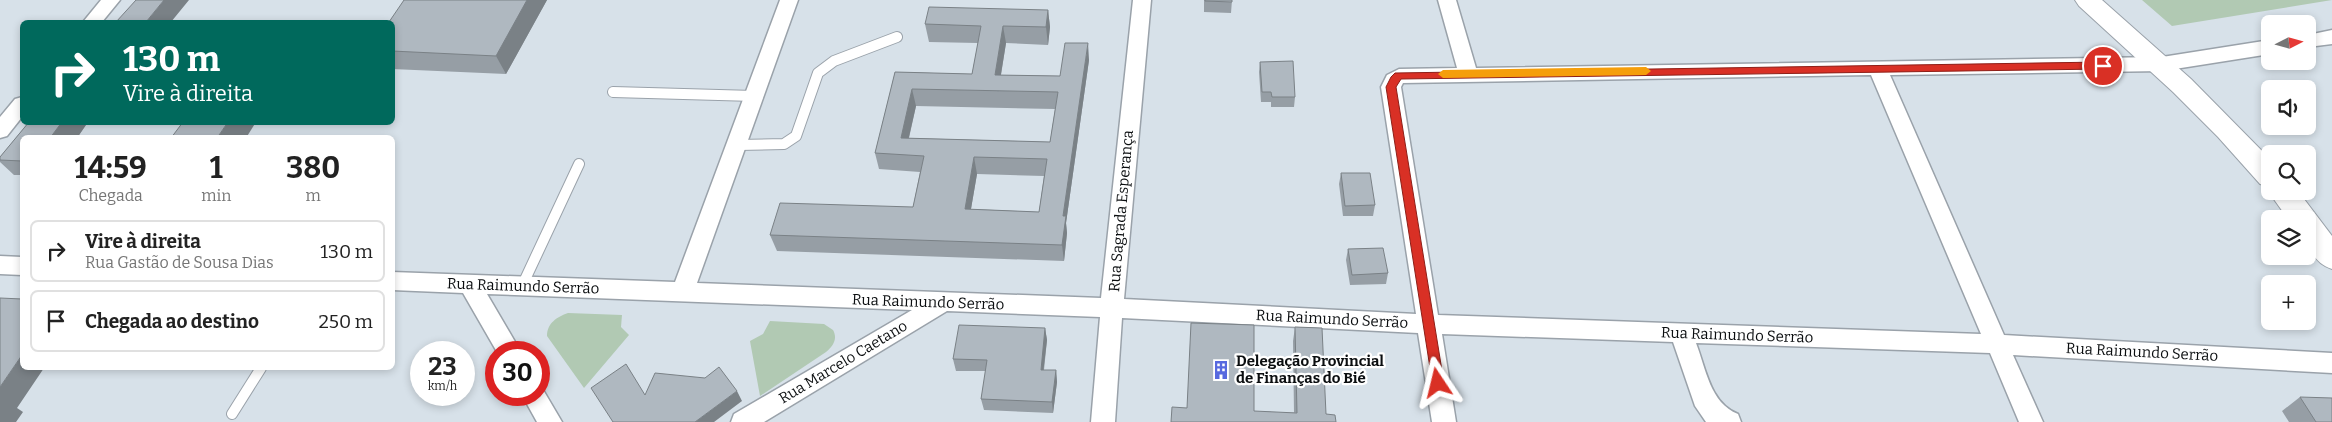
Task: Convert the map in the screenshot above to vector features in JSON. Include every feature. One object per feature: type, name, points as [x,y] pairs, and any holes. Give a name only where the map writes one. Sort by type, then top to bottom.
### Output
[{"type":"street","points":[[94,20],[111,0]]},
{"type":"street","points":[[683,292],[738,145],[789,0]]},
{"type":"street","name":"Rua Sagrada Esperança","points":[[1103,422],[1117,237],[1142,0]]},
{"type":"street","points":[[1447,0],[1468,73]]},
{"type":"street","points":[[2087,0],[2162,64],[2244,146],[2261,166]]},
{"type":"street","points":[[2316,40],[2332,37]]},
{"type":"street","points":[[1444,422],[1391,87],[1394,80],[1399,76],[1468,73],[2162,64],[2261,48]]},
{"type":"street","points":[[1877,68],[2031,422]]},
{"type":"street","points":[[0,131],[20,106]]},
{"type":"street","points":[[2289,200],[2297,210]]},
{"type":"street","points":[[2316,235],[2332,258]]},
{"type":"street","points":[[0,265],[20,266]]},
{"type":"street","name":"Rua Raimundo Serrão","points":[[395,281],[1113,308],[1427,324],[1997,344],[2332,363]]},
{"type":"street","points":[[470,284],[503,341]]},
{"type":"street","name":"Rua Marcelo Caetano","points":[[743,422],[942,303]]},
{"type":"street","points":[[1680,333],[1707,406],[1717,417],[1729,422]]},
{"type":"street","points":[[541,406],[550,422]]},
{"type":"lane","points":[[738,145],[784,144],[791,141],[796,136],[815,80],[825,67],[834,61],[897,38]]},
{"type":"lane","points":[[613,92],[754,96]]},
{"type":"lane","points":[[522,286],[579,164]]},
{"type":"lane","points":[[232,414],[260,370]]},
{"type":"green space","points":[[2142,0],[2332,0],[2172,26]]},
{"type":"green space","points":[[568,313],[622,315],[621,327],[629,335],[584,388],[547,336],[547,331],[553,321]]},
{"type":"green space","points":[[770,321],[824,324],[833,330],[835,339],[833,345],[826,352],[760,396],[750,341],[763,334]]},
{"type":"building","points":[[136,0],[164,0],[148,20],[118,20]]},
{"type":"building","points":[[404,0],[527,0],[496,56],[395,51],[395,20],[390,20]]},
{"type":"building","points":[[1232,0],[1232,2],[1205,1]]},
{"type":"building","points":[[929,7],[1048,10],[1046,27],[1003,26],[995,75],[1060,76],[1065,43],[1088,43],[1063,216],[1066,216],[1062,245],[770,235],[780,203],[913,207],[924,156],[875,153],[895,72],[972,74],[981,26],[925,24]],"holes":[[[912,89],[1058,92],[1050,142],[901,138]],[[974,157],[1047,159],[1039,212],[965,209]]]},
{"type":"building","points":[[1293,61],[1295,97],[1272,97],[1271,92],[1262,92],[1260,62]]},
{"type":"building","points":[[27,125],[60,125],[52,135],[20,135],[20,161],[0,160],[0,157]]},
{"type":"building","points":[[181,125],[226,125],[219,135],[173,135]]},
{"type":"building","points":[[1341,173],[1370,173],[1375,205],[1345,206]]},
{"type":"building","points":[[1383,248],[1388,273],[1352,275],[1348,249]]},
{"type":"building","points":[[0,298],[20,299],[20,358],[0,387]]},
{"type":"building","points":[[1191,323],[1254,325],[1254,411],[1297,413],[1295,327],[1322,328],[1326,414],[1335,415],[1336,422],[1171,422],[1172,407],[1187,408]]},
{"type":"building","points":[[959,325],[1045,328],[1041,370],[1056,370],[1052,402],[981,399],[987,360],[953,359]]},
{"type":"building","points":[[626,364],[645,395],[655,373],[705,378],[719,367],[737,391],[695,422],[613,422],[591,388]]},
{"type":"building","points":[[2300,397],[2332,398],[2332,422],[2316,422]]},
{"type":"slow traffic","points":[[1443,74],[1646,71]]},
{"type":"place","name":"Delegação Provincial de Finanças do Bié","points":[[1221,370]]},
{"type":"route","points":[[1438,383],[1427,324],[1391,87],[1394,80],[1399,76],[1468,73],[2103,66]]}]
